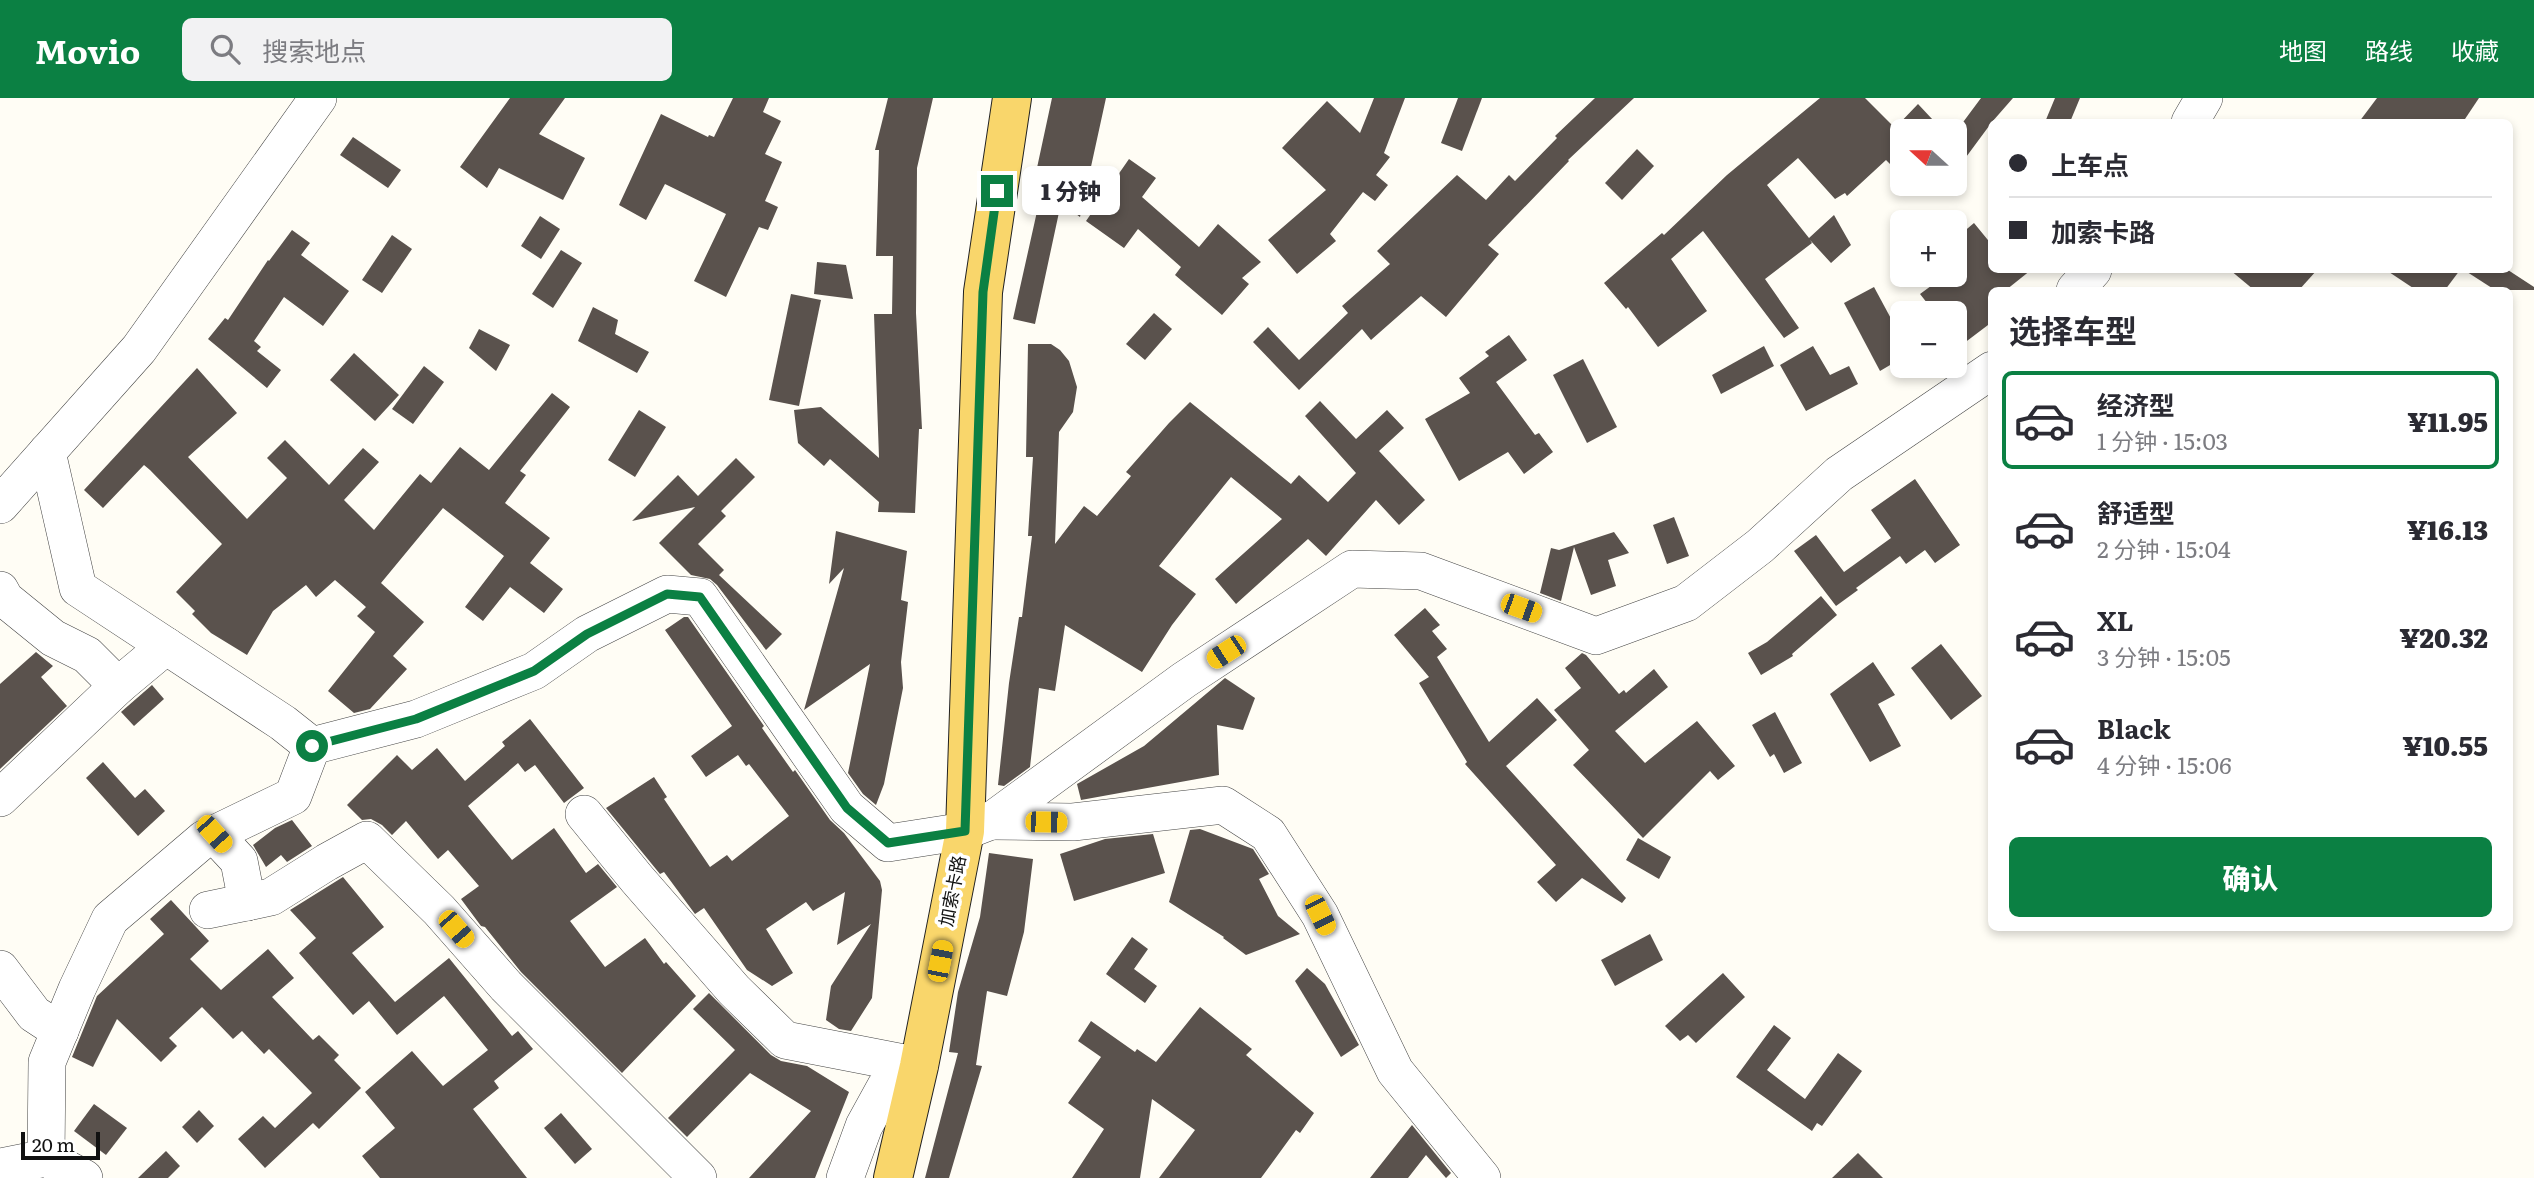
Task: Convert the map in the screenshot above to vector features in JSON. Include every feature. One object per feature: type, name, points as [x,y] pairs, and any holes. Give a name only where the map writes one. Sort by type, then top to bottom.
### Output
[{"type":"main road","name":"加索卡路","points":[[893,1178],[978,826],[983,292],[1012,98]]},
{"type":"street","points":[[0,505],[139,349],[318,98]]},
{"type":"street","points":[[2192,119],[2204,98]]},
{"type":"street","points":[[2078,287],[2090,273]]},
{"type":"street","points":[[978,826],[1184,680],[1352,569],[1421,571],[1595,636],[1686,603],[1760,546],[1839,474],[1988,373]]},
{"type":"street","points":[[47,452],[78,588],[283,723],[312,746]]},
{"type":"street","points":[[0,590],[5,599],[53,638],[87,655],[118,686]]},
{"type":"street","points":[[312,746],[416,719],[534,671],[587,634],[667,594],[700,597],[847,808],[888,843],[978,826],[1073,822],[1223,805],[1268,834],[1320,915],[1395,1071],[1482,1178]]},
{"type":"street","points":[[0,798],[118,686],[166,646]]},
{"type":"street","points":[[84,1178],[21,1166],[47,1062],[110,919],[204,839],[293,796],[312,746]]},
{"type":"street","points":[[584,814],[734,990],[785,1040],[919,1066]]},
{"type":"street","points":[[214,834],[239,861],[247,902]]},
{"type":"street","points":[[208,910],[271,897],[367,841],[439,910],[506,986],[698,1178]]},
{"type":"street","points":[[0,969],[34,1014],[60,1031]]},
{"type":"street","points":[[845,1178],[864,1126],[886,1086],[919,1066]]},
{"type":"building","points":[[510,98],[565,98],[539,134],[585,158],[563,200],[499,168],[487,188],[460,167]]},
{"type":"building","points":[[733,98],[769,98],[763,112],[781,121],[765,154],[782,162],[765,201],[778,207],[768,230],[759,227],[726,297],[694,281],[726,214],[665,184],[646,220],[619,205],[661,114],[708,137],[714,137]]},
{"type":"building","points":[[888,98],[933,98],[917,168],[916,313],[922,429],[919,429],[915,513],[878,512],[879,502],[830,459],[824,466],[798,443],[794,410],[821,407],[879,458],[874,314],[892,314],[893,256],[876,256],[879,150],[875,150]]},
{"type":"building","points":[[1052,98],[1106,98],[1080,217],[1061,203],[1035,324],[1013,319],[1038,207],[1029,205]]},
{"type":"building","points":[[1374,98],[1405,98],[1384,153],[1390,157],[1376,175],[1388,185],[1375,201],[1363,192],[1330,234],[1336,241],[1297,274],[1268,240],[1326,190],[1282,148],[1327,101],[1360,133]]},
{"type":"building","points":[[1458,98],[1482,98],[1462,151],[1441,143]]},
{"type":"building","points":[[1595,98],[1634,98],[1568,160],[1488,245],[1499,254],[1446,317],[1421,296],[1371,340],[1362,329],[1299,390],[1253,342],[1268,327],[1299,360],[1348,313],[1342,306],[1390,264],[1377,251],[1457,175],[1486,200],[1509,175],[1515,181],[1557,138],[1555,136]]},
{"type":"building","points":[[1820,98],[1865,98],[1890,123],[1890,164],[1886,160],[1847,196],[1845,193],[1835,199],[1798,158],[1767,185],[1809,238],[1834,215],[1851,245],[1831,263],[1810,240],[1812,243],[1765,279],[1799,328],[1784,338],[1703,231],[1671,259],[1707,311],[1658,347],[1628,307],[1626,309],[1604,283],[1662,233],[1664,235],[1727,175]]},
{"type":"building","points":[[1981,98],[2013,98],[1995,119],[1988,119],[1988,127],[1967,156],[1965,119]]},
{"type":"building","points":[[2055,98],[2080,98],[2071,119],[2046,119]]},
{"type":"building","points":[[2377,98],[2479,98],[2465,119],[2361,119]]},
{"type":"building","points":[[1918,104],[1932,119],[1904,119]]},
{"type":"building","points":[[353,137],[401,170],[388,188],[340,155]]},
{"type":"building","points":[[1637,149],[1654,166],[1622,200],[1605,183]]},
{"type":"building","points":[[1129,159],[1156,178],[1142,197],[1199,247],[1218,224],[1261,262],[1242,278],[1249,284],[1222,315],[1175,275],[1181,267],[1138,229],[1124,248],[1086,221]]},
{"type":"building","points":[[540,216],[560,229],[541,259],[521,246]]},
{"type":"building","points":[[1974,223],[1988,240],[1988,273],[2027,273],[2010,287],[1988,287],[1988,325],[1967,341],[1967,301],[1926,301],[1920,294],[1930,287],[1967,287],[1967,229]]},
{"type":"building","points":[[292,230],[310,243],[301,255],[349,291],[323,326],[284,297],[254,341],[261,347],[257,351],[281,370],[267,388],[208,339],[225,318],[228,320],[268,260]]},
{"type":"building","points":[[392,235],[412,249],[382,293],[362,280]]},
{"type":"building","points":[[561,250],[582,263],[553,308],[532,294]]},
{"type":"building","points":[[817,262],[846,265],[853,299],[814,294]]},
{"type":"building","points":[[2234,273],[2314,273],[2302,287],[2250,287]]},
{"type":"building","points":[[2390,273],[2458,273],[2447,287],[2412,287]]},
{"type":"building","points":[[2469,273],[2513,273],[2534,287],[2534,290],[2513,290],[2513,287],[2490,287]]},
{"type":"building","points":[[1874,287],[1890,317],[1890,365],[1880,371],[1844,303]]},
{"type":"building","points":[[791,294],[821,300],[799,406],[769,400]]},
{"type":"building","points":[[593,307],[618,320],[615,334],[649,352],[637,373],[578,341]]},
{"type":"building","points":[[1154,313],[1172,329],[1145,360],[1126,344]]},
{"type":"building","points":[[479,329],[510,345],[496,371],[469,348]]},
{"type":"building","points":[[1509,335],[1527,360],[1496,382],[1535,435],[1539,433],[1553,452],[1524,474],[1508,452],[1459,481],[1425,419],[1470,393],[1459,378],[1489,356],[1485,352]]},
{"type":"building","points":[[1028,344],[1051,344],[1060,350],[1069,361],[1077,387],[1073,412],[1059,432],[1055,544],[1084,506],[1097,516],[1131,476],[1126,472],[1190,402],[1291,484],[1299,475],[1328,502],[1356,473],[1305,416],[1320,401],[1356,439],[1387,410],[1404,428],[1379,451],[1425,500],[1399,525],[1376,500],[1326,556],[1308,539],[1236,604],[1215,579],[1282,519],[1231,477],[1159,566],[1196,594],[1142,672],[1065,625],[1055,691],[1039,688],[1030,767],[1004,786],[998,785],[1009,683],[1019,617],[1022,617],[1032,536],[1028,536],[1033,457],[1026,457]]},
{"type":"building","points":[[1764,346],[1774,366],[1721,394],[1712,375]]},
{"type":"building","points":[[1813,346],[1830,375],[1849,366],[1858,384],[1806,411],[1780,365]]},
{"type":"building","points":[[354,353],[399,395],[375,421],[330,380]]},
{"type":"building","points":[[1583,359],[1617,427],[1587,443],[1553,375]]},
{"type":"building","points":[[424,366],[444,382],[413,424],[392,409]]},
{"type":"building","points":[[197,368],[237,413],[188,457],[247,519],[287,478],[267,458],[285,440],[329,485],[363,448],[379,462],[344,500],[374,530],[420,474],[431,483],[460,447],[489,470],[552,393],[570,407],[520,471],[526,475],[505,503],[550,538],[530,563],[563,589],[544,613],[510,587],[483,621],[465,607],[504,556],[443,508],[381,583],[424,622],[393,656],[407,669],[370,709],[354,713],[328,691],[375,632],[357,616],[366,607],[335,580],[316,597],[306,585],[273,611],[247,655],[211,633],[192,614],[195,611],[176,592],[222,544],[150,470],[144,465],[103,508],[84,490]]},
{"type":"building","points":[[639,410],[666,427],[635,477],[608,460]]},
{"type":"building","points":[[736,458],[755,477],[721,511],[726,516],[698,544],[724,570],[719,575],[782,634],[766,650],[717,585],[710,579],[691,575],[659,543],[695,507],[632,521],[678,475],[698,496]]},
{"type":"building","points":[[1915,479],[1960,545],[1935,563],[1925,550],[1906,564],[1900,556],[1836,606],[1794,551],[1816,535],[1844,572],[1891,538],[1871,510]]},
{"type":"building","points":[[1674,517],[1689,556],[1667,564],[1653,525]]},
{"type":"building","points":[[836,531],[907,551],[901,600],[908,602],[901,662],[903,688],[884,784],[876,805],[863,794],[848,773],[870,664],[804,710],[844,568],[829,584]]},
{"type":"building","points":[[1614,532],[1629,553],[1608,560],[1616,586],[1591,595],[1574,547],[1561,601],[1540,593],[1551,548],[1559,550]]},
{"type":"building","points":[[1821,596],[1837,615],[1792,654],[1793,656],[1761,675],[1748,653],[1767,642]]},
{"type":"building","points":[[1425,608],[1440,625],[1432,631],[1447,649],[1437,657],[1489,742],[1537,698],[1557,720],[1506,766],[1626,898],[1622,903],[1582,878],[1556,902],[1537,882],[1556,865],[1465,764],[1467,762],[1419,683],[1429,677],[1394,635]]},
{"type":"building","points":[[688,617],[793,772],[795,770],[830,820],[844,833],[880,881],[882,890],[872,998],[851,1031],[839,1029],[826,1020],[831,986],[871,924],[837,945],[845,892],[813,911],[806,902],[766,929],[793,973],[772,986],[747,970],[704,908],[695,914],[664,872],[660,874],[606,808],[654,777],[667,797],[664,799],[710,867],[727,855],[732,861],[789,816],[749,764],[746,766],[738,755],[706,777],[691,756],[732,726],[665,630]]},
{"type":"building","points":[[1941,644],[1982,696],[1951,720],[1911,668]]},
{"type":"building","points":[[36,652],[53,666],[41,677],[67,706],[0,769],[0,684]]},
{"type":"building","points":[[1582,653],[1619,694],[1624,690],[1626,693],[1654,669],[1668,687],[1615,731],[1645,763],[1697,721],[1735,766],[1718,780],[1710,771],[1643,838],[1573,765],[1589,750],[1554,710],[1581,688],[1565,668]]},
{"type":"building","points":[[1873,662],[1895,695],[1878,704],[1901,746],[1870,762],[1830,694]]},
{"type":"building","points":[[1225,678],[1255,698],[1243,730],[1217,725],[1219,775],[1081,800],[1077,784],[1144,746]]},
{"type":"building","points":[[152,685],[164,699],[134,726],[121,712]]},
{"type":"building","points":[[1775,712],[1802,763],[1784,773],[1774,754],[1770,757],[1752,725]]},
{"type":"building","points":[[530,719],[584,788],[564,803],[535,765],[525,772],[518,763],[468,806],[512,860],[554,828],[586,873],[598,864],[617,887],[570,921],[605,967],[645,938],[664,964],[666,962],[696,996],[622,1073],[521,972],[485,927],[481,926],[461,899],[479,886],[448,850],[438,859],[406,821],[392,835],[371,819],[362,820],[347,805],[397,755],[412,770],[437,748],[465,781],[505,746],[502,742]]},
{"type":"building","points":[[103,762],[135,798],[145,789],[165,811],[138,836],[86,778]]},
{"type":"building","points":[[292,820],[312,846],[287,862],[281,855],[266,867],[253,845],[275,828]]},
{"type":"building","points":[[1200,829],[1253,849],[1269,874],[1259,879],[1278,916],[1300,934],[1246,955],[1224,937],[1169,902],[1190,830]]},
{"type":"building","points":[[1153,834],[1165,873],[1074,901],[1060,854],[1105,839]]},
{"type":"building","points":[[1638,838],[1671,857],[1659,879],[1626,860]]},
{"type":"building","points":[[989,853],[1033,859],[1024,932],[1007,996],[987,991],[976,1065],[982,1066],[949,1178],[925,1178],[958,1053],[949,1052],[958,992],[980,917]]},
{"type":"building","points":[[343,877],[384,927],[352,953],[395,1002],[449,958],[512,1036],[518,1031],[533,1049],[494,1081],[499,1088],[473,1109],[527,1178],[380,1178],[362,1156],[395,1128],[365,1092],[412,1051],[443,1086],[488,1050],[444,996],[397,1035],[369,1001],[353,1015],[299,953],[316,938],[290,910]]},
{"type":"building","points":[[171,900],[209,941],[190,959],[221,990],[268,949],[294,978],[272,997],[313,1040],[319,1035],[339,1055],[334,1060],[361,1088],[319,1129],[313,1123],[265,1168],[238,1139],[263,1116],[275,1128],[312,1093],[269,1049],[264,1054],[242,1031],[233,1039],[202,1007],[169,1038],[177,1046],[161,1062],[117,1019],[93,1067],[72,1057],[97,996],[164,934],[150,919]]},
{"type":"building","points":[[1650,934],[1663,960],[1615,986],[1601,960]]},
{"type":"building","points":[[1132,937],[1148,949],[1134,969],[1157,986],[1145,1003],[1106,974]]},
{"type":"building","points":[[1307,968],[1325,984],[1359,1045],[1341,1057],[1295,981]]},
{"type":"building","points":[[1723,973],[1745,997],[1696,1043],[1688,1035],[1680,1041],[1665,1026]]},
{"type":"building","points":[[709,993],[771,1055],[781,1061],[807,1066],[849,1092],[815,1178],[749,1178],[811,1111],[750,1073],[687,1137],[668,1118],[735,1050],[693,1009]]},
{"type":"building","points":[[1200,1007],[1252,1049],[1246,1055],[1314,1113],[1300,1133],[1296,1130],[1261,1178],[1159,1178],[1195,1130],[1152,1099],[1140,1178],[1072,1178],[1104,1129],[1068,1103],[1101,1057],[1078,1041],[1091,1021],[1135,1052],[1137,1049],[1156,1062]]},
{"type":"building","points":[[1774,1025],[1791,1038],[1767,1070],[1805,1099],[1838,1053],[1862,1071],[1822,1126],[1817,1123],[1812,1131],[1736,1077]]},
{"type":"building","points":[[94,1104],[127,1128],[106,1155],[74,1131]]},
{"type":"building","points":[[199,1110],[214,1126],[197,1143],[182,1127]]},
{"type":"building","points":[[561,1113],[592,1149],[575,1164],[544,1128]]},
{"type":"building","points":[[1412,1125],[1451,1173],[1446,1178],[1426,1155],[1408,1178],[1370,1178]]},
{"type":"building","points":[[166,1151],[180,1166],[168,1178],[138,1178]]},
{"type":"building","points":[[1858,1153],[1883,1178],[1832,1178]]},
{"type":"route","points":[[312,746],[416,719],[534,671],[587,634],[667,594],[700,597],[847,808],[888,843],[965,831],[983,292],[997,191]]}]
